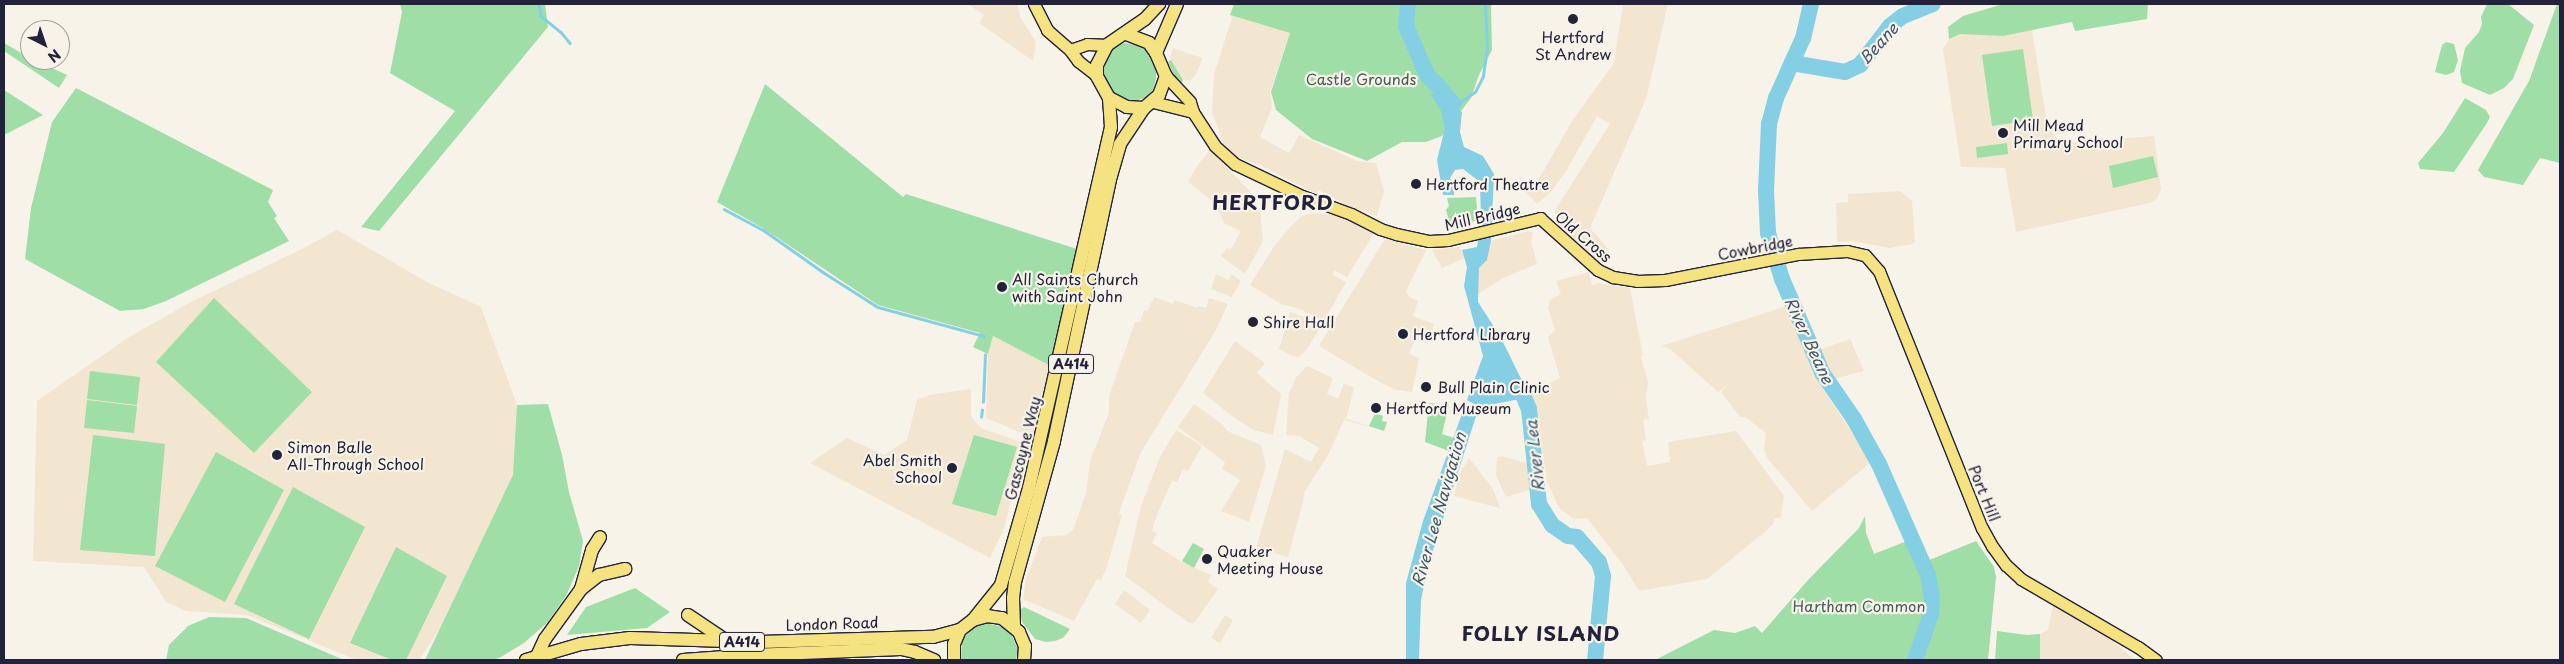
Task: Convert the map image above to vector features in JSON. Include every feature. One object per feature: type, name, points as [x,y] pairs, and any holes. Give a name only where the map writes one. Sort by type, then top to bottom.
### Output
[{"type":"highway","points":[[1126,34],[1142,39],[1149,44],[1156,53],[1166,76],[1160,94],[1148,105],[1127,107],[1109,98],[1096,76],[1100,55],[1107,45],[1126,34],[1145,19],[1159,4]]},
{"type":"highway","points":[[1156,53],[1177,4]]},
{"type":"highway","name":"Gascoyne Way","points":[[974,620],[1002,585],[1029,488],[1110,127],[1109,98]]},
{"type":"highway","name":"Gascoyne Way","points":[[1014,626],[1013,598],[1015,582],[1054,441],[1111,176],[1120,144],[1148,105]]},
{"type":"highway","points":[[581,589],[592,550],[600,537]]},
{"type":"highway","points":[[534,659],[545,639],[581,589],[599,576],[625,569]]},
{"type":"highway","points":[[688,615],[728,642]]},
{"type":"highway","points":[[954,660],[954,644],[960,630],[974,620],[987,616],[1002,618],[1014,626],[1023,639],[1024,660]]},
{"type":"highway","name":"London Road","points":[[534,659],[580,644],[630,638],[728,642],[927,637],[960,630]]},
{"type":"highway","name":"London Road","points":[[683,660],[752,654],[902,650],[915,652],[934,660]]},
{"type":"main road","points":[[1034,4],[1048,30],[1070,50],[1078,61],[1096,76]]},
{"type":"main road","points":[[1070,50],[1087,44],[1107,45]]},
{"type":"main road","name":"Mill Bridge","points":[[1166,76],[1190,102],[1193,112],[1220,151],[1235,164],[1302,196],[1351,214],[1380,229],[1429,240],[1448,240],[1540,218]]},
{"type":"main road","points":[[1148,105],[1193,112]]},
{"type":"main road","name":"Old Cross","points":[[1540,218],[1598,270],[1613,277],[1638,281]]},
{"type":"main road","name":"Cowbridge","points":[[1638,281],[1665,280],[1789,256],[1847,251],[1865,255],[1875,264]]},
{"type":"main road","name":"Port Hill","points":[[1875,264],[1982,528],[2006,565],[2020,579],[2138,647],[2156,660]]},
{"type":"shaded area","points":[[968,4],[1017,4],[1021,18],[1036,42],[1033,61],[979,23],[984,15]]},
{"type":"shaded area","points":[[1623,4],[1668,4],[1646,99],[1590,228],[1609,250],[1601,270],[1577,247],[1554,212],[1610,124],[1597,116],[1566,171],[1550,193],[1537,204],[1526,192],[1528,191],[1525,187],[1539,178],[1572,121],[1614,63]]},
{"type":"shaded area","points":[[1230,15],[1290,33],[1270,92],[1272,107],[1260,137],[1289,153],[1299,135],[1357,161],[1376,163],[1384,191],[1377,216],[1346,205],[1319,190],[1316,194],[1230,152],[1223,142],[1212,112],[1214,74],[1232,18]]},
{"type":"shaded area","name":"Mill Mead Primary School","points":[[2032,30],[2048,129],[2064,143],[2154,136],[2161,189],[2157,199],[2150,203],[2016,232],[2005,168],[1961,167],[1943,49],[1949,39],[1960,34],[2003,36]]},
{"type":"shaded area","points":[[1173,48],[1203,58],[1195,76],[1189,81],[1182,79],[1170,58]]},
{"type":"shaded area","points":[[1210,150],[1250,191],[1260,211],[1263,241],[1245,274],[1221,256],[1227,248],[1231,249],[1241,231],[1224,223],[1215,203],[1188,182],[1197,166]]},
{"type":"shaded area","points":[[1900,191],[1912,201],[1915,241],[1913,244],[1889,248],[1852,241],[1837,242],[1836,203],[1848,202],[1848,194]]},
{"type":"shaded area","points":[[1315,213],[1340,216],[1358,223],[1374,233],[1347,277],[1334,270],[1333,275],[1346,282],[1325,319],[1322,320],[1300,309],[1281,304],[1250,285],[1273,248],[1292,225],[1302,216]]},
{"type":"shaded area","name":"Simon Balle All-Through School","points":[[337,230],[429,283],[481,307],[517,405],[522,506],[419,660],[357,660],[247,615],[186,611],[166,602],[144,567],[33,561],[37,401],[129,337],[193,301],[302,249]]},
{"type":"shaded area","points":[[1529,231],[1533,232],[1531,242],[1537,264],[1503,278],[1478,294],[1479,268],[1487,260],[1491,241]]},
{"type":"shaded area","points":[[1385,239],[1426,250],[1406,291],[1409,297],[1418,301],[1413,316],[1434,324],[1428,344],[1415,339],[1409,354],[1419,358],[1412,392],[1396,390],[1381,383],[1319,346]]},
{"type":"shaded area","points":[[1460,247],[1464,258],[1442,268],[1432,250]]},
{"type":"shaded area","points":[[1589,272],[1592,285],[1598,283],[1630,288],[1643,356],[1641,357],[1648,382],[1646,398],[1649,419],[1643,420],[1646,440],[1642,441],[1647,466],[1670,462],[1668,442],[1736,431],[1784,496],[1781,517],[1774,519],[1773,524],[1766,531],[1707,579],[1639,591],[1624,566],[1587,518],[1574,519],[1559,508],[1547,481],[1535,402],[1531,394],[1560,378],[1548,337],[1555,330],[1548,308],[1550,300],[1561,294],[1556,281]]},
{"type":"shaded area","points":[[1216,274],[1228,280],[1232,274],[1241,281],[1232,297],[1211,289]]},
{"type":"shaded area","points":[[1154,297],[1173,304],[1175,300],[1198,308],[1199,306],[1206,308],[1209,298],[1228,304],[1216,330],[1141,452],[1121,507],[1119,514],[1122,515],[1106,569],[1101,580],[1097,579],[1074,621],[1023,599],[1026,579],[1042,537],[1066,535],[1073,530],[1086,493],[1090,461],[1109,413],[1109,396],[1135,322],[1140,322],[1144,310],[1148,310]]},
{"type":"shaded area","points":[[1787,306],[1823,388],[1871,462],[1812,511],[1768,459],[1764,450],[1766,433],[1745,417],[1740,417],[1721,392],[1728,384],[1718,392],[1670,349],[1661,346]]},
{"type":"shaded area","points":[[1290,312],[1322,324],[1307,349],[1299,357],[1292,356],[1279,349]]},
{"type":"shaded area","points":[[993,336],[1051,366],[1036,439],[986,418],[988,354]]},
{"type":"shaded area","points":[[1850,339],[1864,371],[1830,380],[1816,351]]},
{"type":"shaded area","points":[[1235,341],[1265,363],[1257,373],[1281,394],[1273,435],[1254,430],[1236,419],[1203,393]]},
{"type":"shaded area","points":[[1307,366],[1333,378],[1327,394],[1338,399],[1344,383],[1354,388],[1346,419],[1393,433],[1344,420],[1328,455],[1304,493],[1288,557],[1256,548],[1285,449],[1311,462],[1319,448],[1299,436],[1286,435],[1289,393],[1297,376]]},
{"type":"shaded area","name":"Abel Smith School","points":[[971,389],[971,416],[981,428],[1026,444],[1004,528],[990,558],[810,463],[847,438],[884,455],[907,440],[917,400],[929,395]]},
{"type":"shaded area","points":[[1194,404],[1222,424],[1227,431],[1261,445],[1266,466],[1249,522],[1221,511],[1240,480],[1222,469],[1225,462],[1178,427]]},
{"type":"shaded area","points":[[1176,430],[1202,446],[1188,471],[1183,469],[1177,482],[1172,481],[1158,512],[1152,531],[1157,533],[1152,543],[1182,562],[1211,575],[1208,582],[1218,589],[1194,623],[1189,623],[1125,576],[1141,506],[1160,457]]},
{"type":"shaded area","points":[[1502,456],[1532,465],[1536,488],[1506,497],[1496,475],[1497,458]]},
{"type":"shaded area","points":[[1469,458],[1493,489],[1500,508],[1454,496],[1460,473]]},
{"type":"shaded area","points":[[1124,590],[1150,610],[1141,623],[1115,604]]},
{"type":"shaded area","points":[[2053,606],[2107,636],[2135,660],[2040,660],[2040,634],[2048,630]]},
{"type":"shaded area","points":[[1225,615],[1233,620],[1220,643],[1211,638]]},
{"type":"green space","points":[[400,4],[545,4],[548,27],[379,231],[361,227],[455,111],[390,73],[402,12]]},
{"type":"green space","name":"Castle Grounds","points":[[1234,4],[1491,4],[1492,50],[1479,75],[1471,98],[1442,136],[1426,142],[1402,142],[1367,161],[1312,139],[1276,110],[1271,92],[1290,33],[1230,15]]},
{"type":"green space","points":[[2003,4],[2148,4],[2147,19],[2075,31],[2072,22],[2003,36],[1960,34],[1949,39],[1948,27],[1963,16]]},
{"type":"green space","points":[[2487,4],[2508,4],[2534,25],[2513,79],[2504,88],[2490,95],[2462,83],[2460,71],[2465,48],[2479,32],[2482,24],[2481,17]]},
{"type":"green space","points":[[2557,4],[2560,4],[2560,163],[2540,158],[2523,185],[2484,177],[2478,170],[2529,81]]},
{"type":"green space","points":[[2446,42],[2454,44],[2458,60],[2454,72],[2446,75],[2435,72],[2442,45]]},
{"type":"green space","points":[[4,43],[20,52],[20,62],[4,51]]},
{"type":"green space","points":[[1124,43],[1138,45],[1146,50],[1156,70],[1153,90],[1144,98],[1135,101],[1128,101],[1115,95],[1103,76],[1102,68],[1111,50]]},
{"type":"green space","points":[[2023,49],[2033,120],[1992,126],[1982,55]]},
{"type":"green space","points":[[1171,60],[1183,80],[1181,84],[1176,79],[1168,62]]},
{"type":"green space","points":[[32,70],[56,70],[67,75],[59,88]]},
{"type":"green space","points":[[765,84],[903,197],[906,194],[1077,249],[1051,366],[993,336],[988,354],[973,347],[980,333],[878,305],[766,230],[717,202]]},
{"type":"green space","points":[[76,88],[273,190],[268,202],[277,216],[274,218],[289,241],[166,301],[144,309],[120,311],[25,259],[31,208],[52,122]]},
{"type":"green space","points":[[4,90],[43,115],[4,135]]},
{"type":"green space","points":[[2465,98],[2486,110],[2490,117],[2487,123],[2454,172],[2420,169],[2418,163],[2443,133]]},
{"type":"green space","points":[[2007,143],[2008,154],[1977,158],[1976,147]]},
{"type":"green space","points":[[2153,156],[2158,177],[2113,188],[2109,166]]},
{"type":"green space","points":[[1476,197],[1478,220],[1451,228],[1446,210],[1449,206],[1447,198]]},
{"type":"green space","points":[[214,298],[312,392],[254,453],[156,362]]},
{"type":"green space","points":[[90,371],[140,377],[137,405],[87,399]]},
{"type":"green space","points":[[87,400],[137,406],[134,433],[84,428]]},
{"type":"green space","points":[[1429,403],[1449,405],[1442,434],[1454,438],[1449,451],[1425,442]]},
{"type":"green space","points":[[548,404],[583,541],[579,566],[567,594],[547,623],[524,643],[501,657],[493,660],[425,660],[513,475],[517,405]]},
{"type":"green space","points":[[1375,413],[1383,416],[1382,421],[1387,422],[1384,431],[1369,426]]},
{"type":"green space","points":[[93,435],[165,444],[155,556],[80,550]]},
{"type":"green space","points":[[974,435],[1017,447],[996,516],[952,504]]},
{"type":"green space","points":[[216,452],[284,490],[225,602],[155,566]]},
{"type":"green space","points":[[293,487],[365,527],[309,639],[234,604]]},
{"type":"green space","name":"Hartham Common","points":[[1865,516],[1866,533],[1874,554],[1907,541],[1924,582],[1925,610],[1909,660],[1655,660],[1714,630],[1735,633],[1755,626],[1762,633],[1809,579],[1859,528]]},
{"type":"green space","points":[[1976,541],[1994,567],[1996,577],[1988,660],[1920,660],[1933,627],[1939,593],[1927,561]]},
{"type":"green space","points":[[1193,543],[1204,549],[1194,568],[1182,561]]},
{"type":"green space","points":[[396,547],[447,576],[406,660],[392,660],[350,643]]},
{"type":"green space","points":[[635,588],[670,612],[647,628],[567,635],[586,607]]},
{"type":"green space","points":[[1024,607],[1070,629],[1063,638],[1055,641],[1046,642],[1035,639],[1022,622],[1020,610]]},
{"type":"green space","points":[[209,617],[246,618],[344,660],[166,660],[169,645],[188,626]]},
{"type":"green space","points":[[985,623],[1003,627],[1010,632],[1018,649],[1016,660],[961,660],[962,640],[975,626]]},
{"type":"green space","points":[[1997,631],[2027,635],[2040,634],[2040,660],[1995,660]]},
{"type":"water","name":"River Lee Navigation","points":[[1448,85],[1463,103],[1459,110],[1462,112],[1460,132],[1464,147],[1483,156],[1494,174],[1491,241],[1487,260],[1479,268],[1478,302],[1500,336],[1530,397],[1485,406],[1482,412],[1478,410],[1428,566],[1421,600],[1419,660],[1406,660],[1406,583],[1423,521],[1483,356],[1464,286],[1467,267],[1462,250],[1477,247],[1481,221],[1480,182],[1463,169],[1455,170],[1450,178],[1454,195],[1443,195],[1437,160],[1445,128],[1441,111],[1431,95]]},
{"type":"pier","points":[[1465,399],[1483,409],[1477,417],[1462,406]]},
{"type":"waterway","points":[[539,4],[541,16],[561,32],[570,43]]},
{"type":"waterway","name":"River Lea","points":[[1408,4],[1406,26],[1427,75],[1440,88],[1450,109]]},
{"type":"waterway","points":[[1460,102],[1475,92],[1483,76],[1487,47],[1485,4]]},
{"type":"waterway","name":"River Beane","points":[[1811,4],[1803,38],[1776,98],[1769,124],[1766,190],[1768,233],[1782,279],[1823,374],[1854,419],[1879,464],[1928,575],[1932,597],[1931,614],[1915,660]]},
{"type":"waterway","name":"Beane","points":[[1792,63],[1845,72],[1860,65],[1890,26],[1903,16],[1933,4]]},
{"type":"waterway","points":[[724,209],[765,231],[823,272],[878,307],[984,336]]},
{"type":"waterway","points":[[983,402],[985,355]]},
{"type":"waterway","name":"River Lea","points":[[1512,380],[1523,395],[1529,409],[1539,504],[1552,525],[1568,536],[1577,537],[1599,562],[1603,576],[1595,660]]},
{"type":"waterway","points":[[981,417],[982,410]]},
{"type":"place","name":"Hertford St Andrew","points":[[1573,19]]},
{"type":"place","name":"Mill Mead Primary School","points":[[2003,133]]},
{"type":"place","name":"Hertford Theatre","points":[[1416,184]]},
{"type":"place","name":"All Saints Church with Saint John","points":[[1002,287]]},
{"type":"place","name":"Shire Hall","points":[[1253,322]]},
{"type":"place","name":"Hertford Library","points":[[1403,334]]},
{"type":"place","name":"Bull Plain Clinic","points":[[1426,387]]},
{"type":"place","name":"Hertford Museum","points":[[1376,408]]},
{"type":"place","name":"Simon Balle All-Through School","points":[[277,455]]},
{"type":"place","name":"Abel Smith School","points":[[952,468]]},
{"type":"place","name":"Quaker Meeting House","points":[[1207,559]]},
{"type":"district","name":"HERTFORD","points":[[1273,202]]},
{"type":"district","name":"FOLLY ISLAND","points":[[1541,633]]}]
